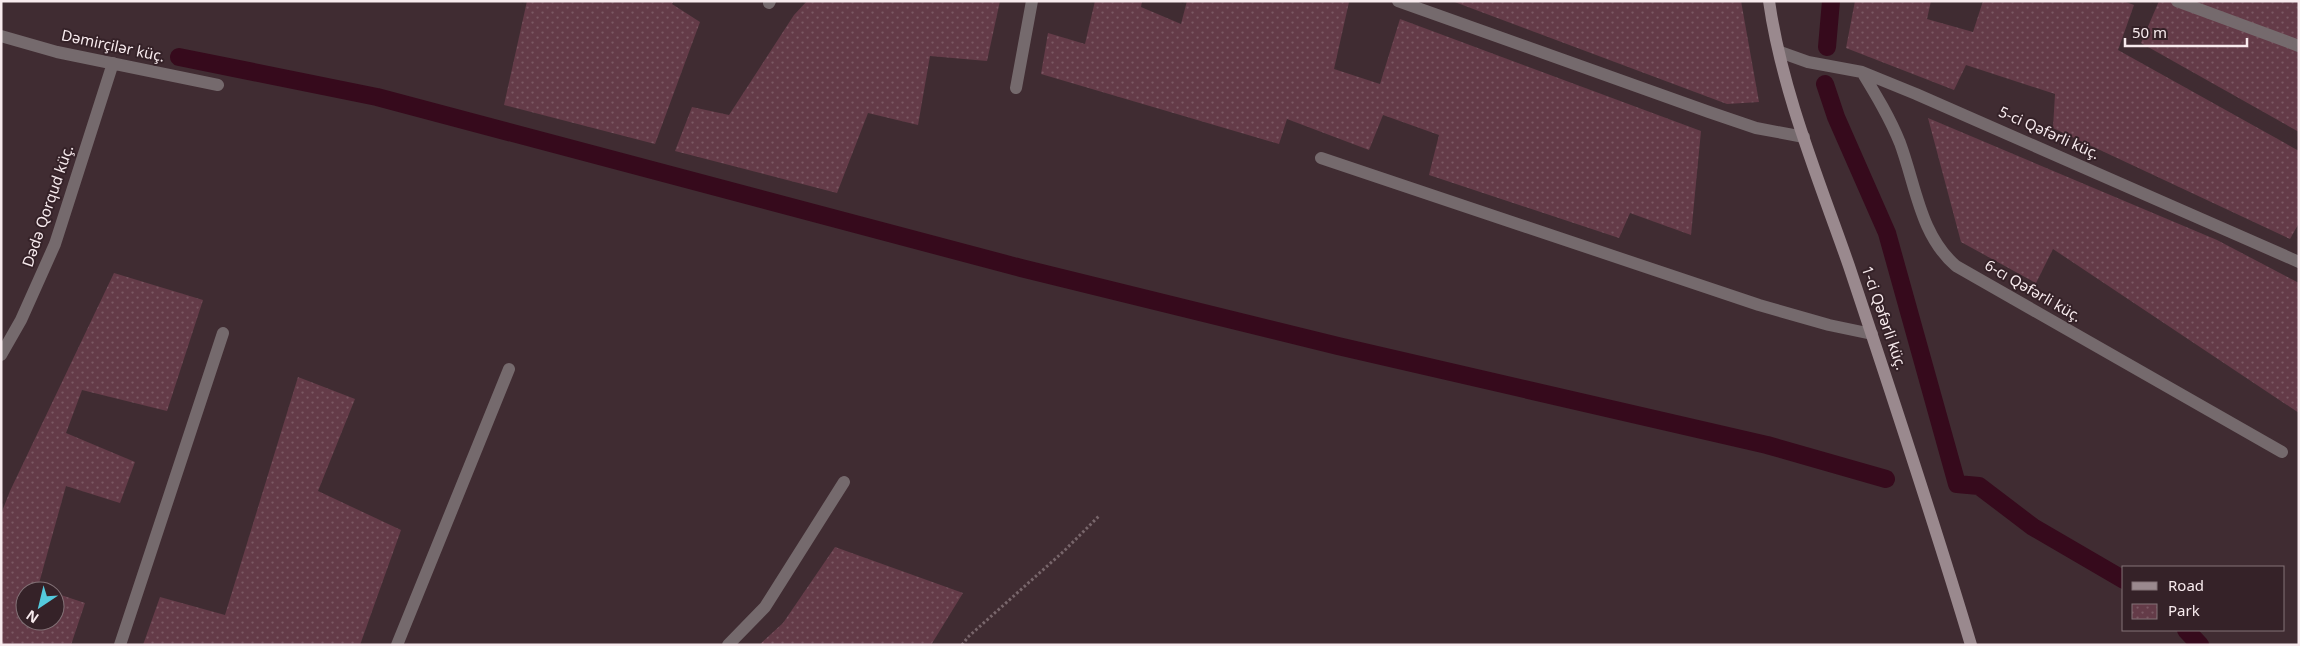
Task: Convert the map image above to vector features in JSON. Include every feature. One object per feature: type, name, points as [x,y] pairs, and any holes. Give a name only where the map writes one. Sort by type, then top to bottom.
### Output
[{"type":"street","points":[[1016,88],[1032,1]]},
{"type":"street","points":[[1398,1],[1756,128],[1804,136]]},
{"type":"street","name":"1-ci Qəfərli küç.","points":[[1769,1],[1780,52],[1804,136],[1938,533],[1971,645]]},
{"type":"street","points":[[2177,1],[2299,46]]},
{"type":"street","name":"Dəmirçilər küç.","points":[[1,36],[57,52],[218,85]]},
{"type":"street","name":"5-ci Qəfərli küç.","points":[[1780,52],[1808,62],[1862,72],[1958,111],[2299,262]]},
{"type":"street","name":"Dədə Qorqud küç.","points":[[1,355],[21,320],[54,244],[113,63]]},
{"type":"street","name":"6-cı Qəfərli küç.","points":[[1862,72],[1891,121],[1930,235],[1942,254],[1956,266],[2282,452]]},
{"type":"street","points":[[1321,158],[1759,305],[1829,325],[1872,334]]},
{"type":"street","points":[[120,645],[223,333]]},
{"type":"street","points":[[397,645],[509,368]]},
{"type":"street","points":[[728,645],[765,607],[844,482]]},
{"type":"path","points":[[962,645],[968,637],[1064,551],[1099,516]]},
{"type":"green space","points":[[527,1],[674,1],[672,4],[700,22],[655,144],[504,105]]},
{"type":"green space","points":[[807,1],[1000,1],[987,61],[930,56],[918,125],[868,113],[837,193],[675,151],[692,107],[729,115],[794,15]]},
{"type":"green space","points":[[1095,1],[1142,1],[1141,7],[1181,24],[1187,1],[1347,1],[1349,2],[1334,69],[1380,84],[1400,19],[1701,131],[1691,235],[1630,213],[1619,238],[1429,175],[1439,135],[1383,115],[1369,150],[1287,119],[1279,144],[1041,74],[1048,33],[1085,44]]},
{"type":"green space","points":[[1452,1],[1741,1],[1759,102],[1727,104]]},
{"type":"green space","points":[[1855,1],[1931,1],[1927,19],[1973,32],[1983,1],[2123,1],[2134,5],[2118,50],[2299,151],[2299,223],[2290,239],[2053,128],[2055,94],[1966,65],[1954,90],[1846,48]]},
{"type":"green space","points":[[2159,1],[2299,1],[2299,132],[2141,43]]},
{"type":"green space","points":[[1928,118],[2217,240],[2299,283],[2299,413],[2053,249],[2036,283],[1961,242]]},
{"type":"green space","points":[[114,273],[203,300],[167,411],[82,390],[66,433],[135,462],[120,503],[66,486],[40,581],[15,581],[15,631],[65,631],[65,596],[85,603],[71,645],[1,645],[1,514],[10,491]]},
{"type":"green space","points":[[298,377],[355,399],[318,491],[401,530],[360,645],[143,645],[160,597],[225,615]]},
{"type":"green space","points":[[835,547],[963,593],[931,645],[759,645],[783,623]]},
{"type":"waterway","points":[[1827,47],[1831,1]]},
{"type":"waterway","points":[[179,57],[377,97],[1021,268],[1338,346],[1767,445],[1886,479]]},
{"type":"waterway","points":[[1825,84],[1836,117],[1887,233],[1957,484],[1979,486],[2033,527],[2122,579]]},
{"type":"waterway","points":[[2187,631],[2200,645]]}]
